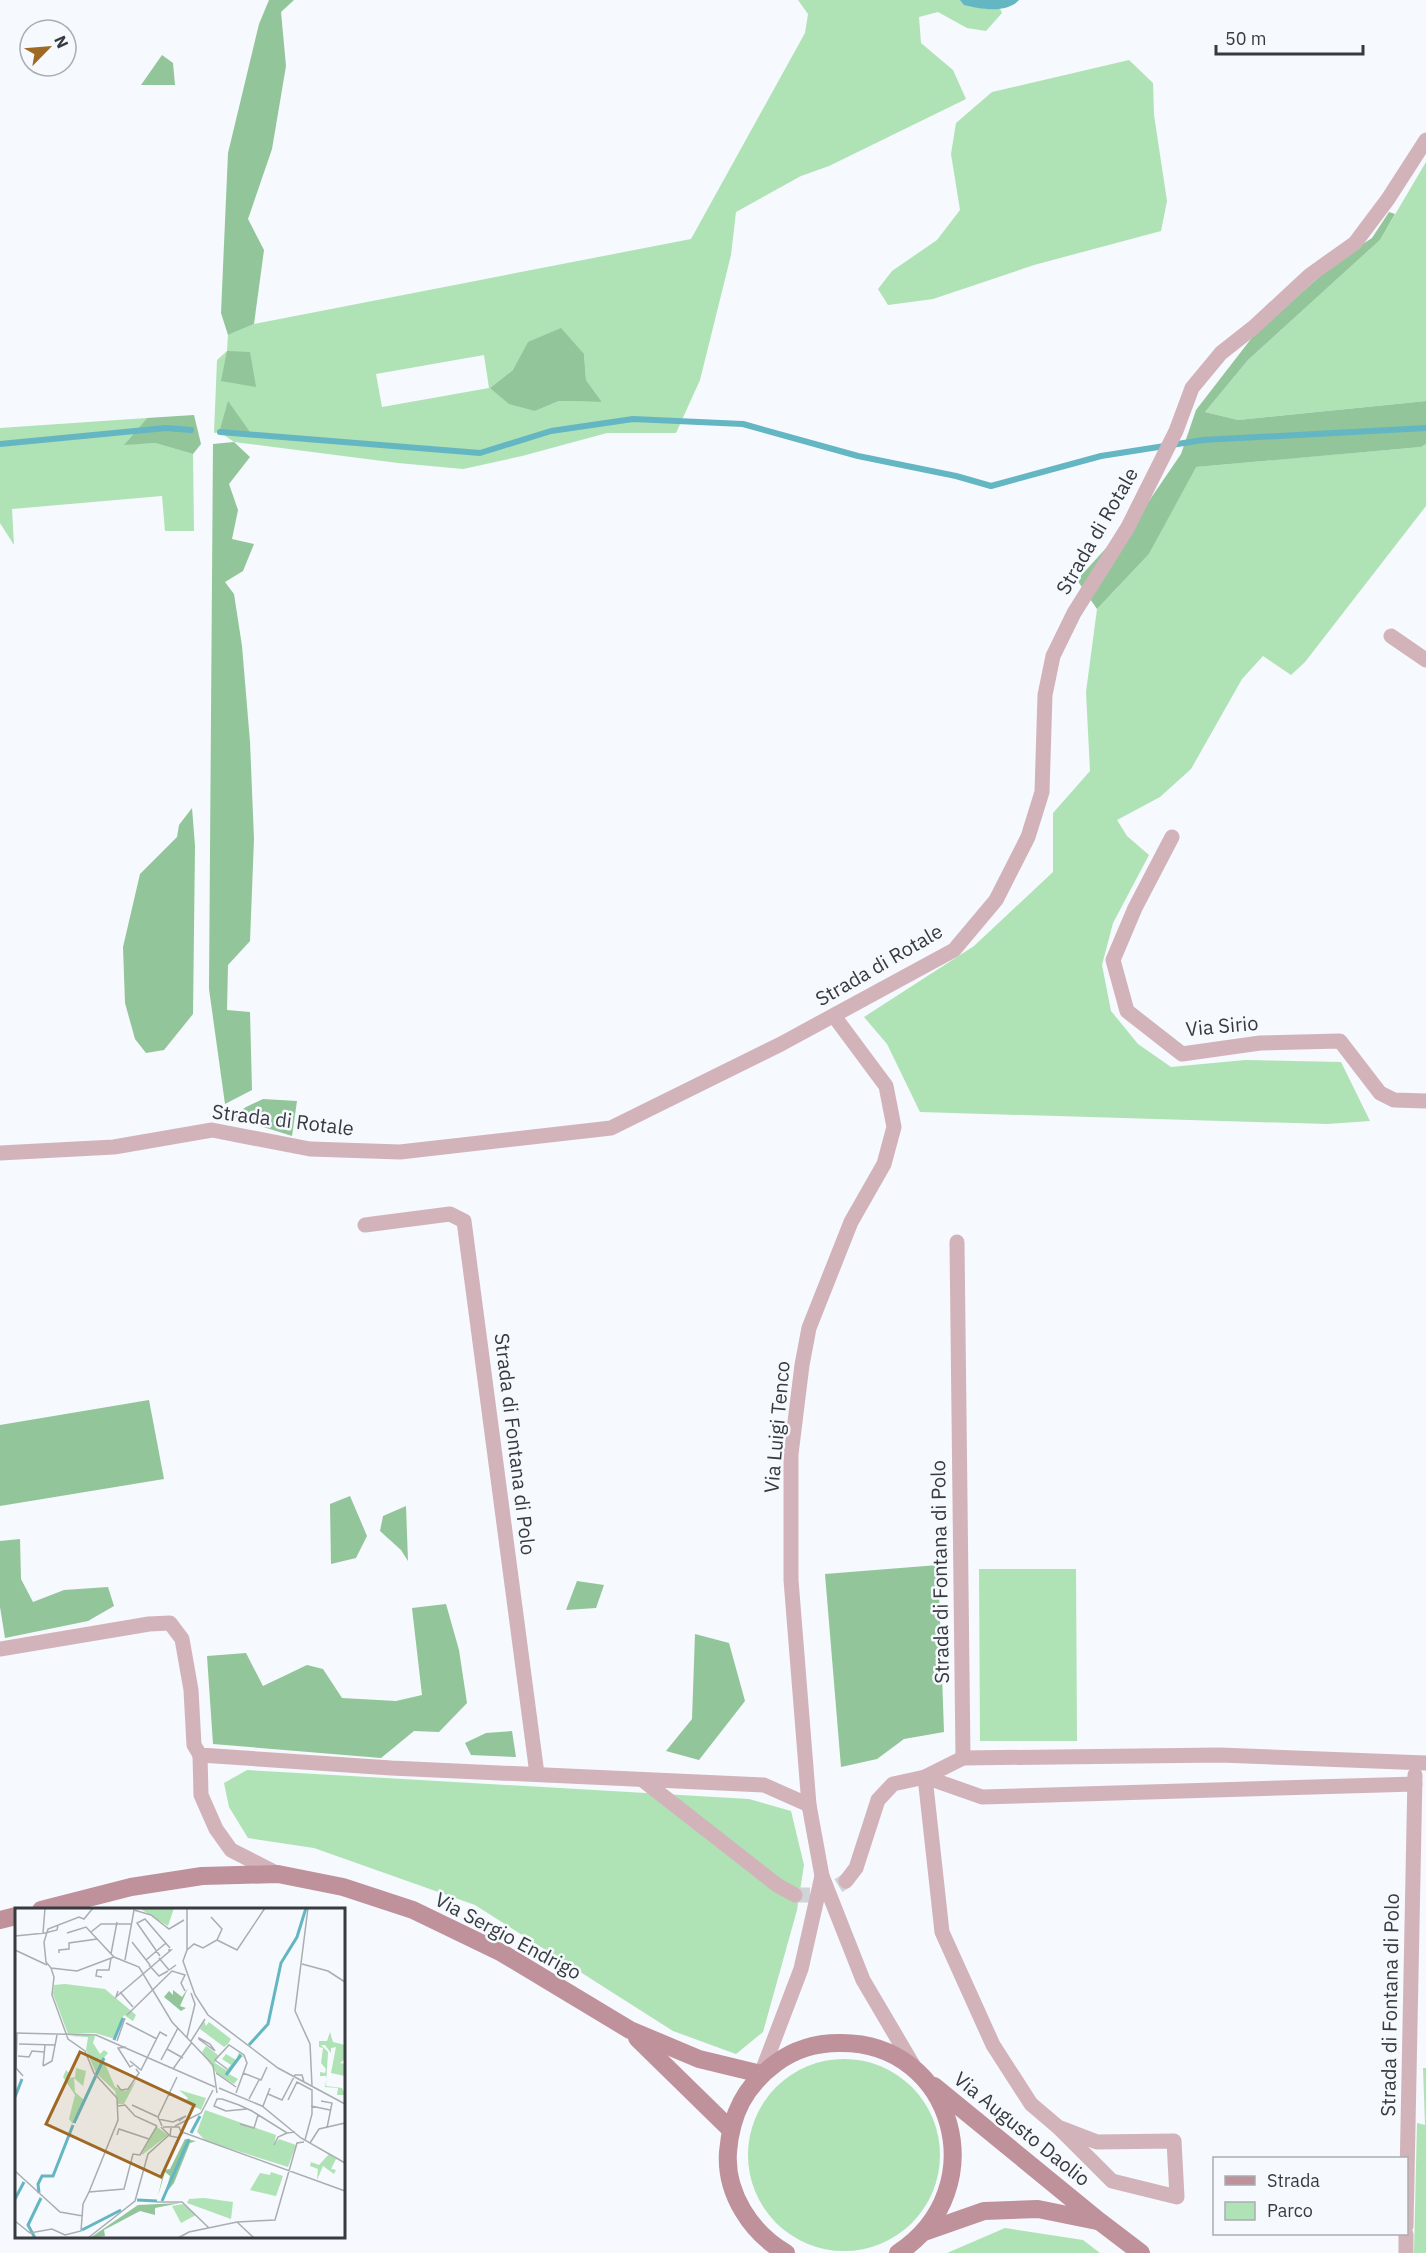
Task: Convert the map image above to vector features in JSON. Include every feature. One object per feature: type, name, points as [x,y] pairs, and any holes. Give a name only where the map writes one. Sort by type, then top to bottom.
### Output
[{"type":"street","name":"Strada di Rotale","points":[[0,1153],[114,1147],[212,1130],[310,1149],[400,1152],[611,1128],[781,1044],[954,950],[996,900],[1028,837],[1042,792],[1045,695],[1053,656],[1074,613],[1128,527],[1176,431],[1192,388],[1221,353],[1254,327],[1310,275],[1355,243],[1388,199],[1426,140]]},
{"type":"street","points":[[1390,636],[1426,660]]},
{"type":"street","name":"Via Sirio","points":[[1172,837],[1135,908],[1113,960],[1127,1011],[1182,1054],[1260,1043],[1340,1041],[1380,1093],[1395,1100],[1426,1101]]},
{"type":"street","name":"Via Luigi Tenco","points":[[834,1016],[886,1086],[894,1127],[884,1164],[851,1222],[812,1319],[802,1365],[792,1454],[791,1580],[809,1805],[822,1876],[862,1980],[917,2071]]},
{"type":"street","name":"Strada di Fontana di Polo","points":[[365,1225],[450,1214],[464,1221],[537,1774]]},
{"type":"street","name":"Strada di Fontana di Polo","points":[[957,1242],[963,1758]]},
{"type":"street","points":[[0,1649],[149,1624],[170,1623],[182,1639],[191,1690],[194,1745],[200,1755],[201,1795],[216,1829],[231,1850],[278,1874]]},
{"type":"street","points":[[200,1755],[276,1762],[764,1785],[809,1805]]},
{"type":"street","name":"Strada di Fontana di Polo","points":[[846,1881],[856,1868],[878,1800],[893,1784],[925,1778],[963,1758],[1220,1755],[1421,1763],[1415,1784],[1408,2171]]},
{"type":"street","points":[[925,1778],[942,1932],[993,2045],[1031,2104],[1059,2127],[1112,2181],[1177,2197],[1174,2141],[1097,2142],[1059,2127]]},
{"type":"street","name":"Strada di Fontana di Polo","points":[[925,1778],[982,1797],[1415,1784]]},
{"type":"street","points":[[644,1781],[777,1885],[795,1895]]},
{"type":"street","name":"Via Sergio Endrigo","points":[[49,1908],[131,1887],[202,1876],[278,1874],[343,1887],[412,1910],[502,1953],[630,2030],[699,2059],[761,2074]]},
{"type":"street","name":"Via Luigi Tenco","points":[[761,2074],[801,1969],[822,1876]]},
{"type":"street","points":[[0,1920],[15,1916]]},
{"type":"street","name":"Via Sergio Endrigo","points":[[630,2030],[730,2129]]},
{"type":"street","points":[[777,2250],[748,2221],[734,2193],[727,2161],[730,2129],[742,2100],[761,2074],[789,2054],[821,2043],[855,2043],[888,2052],[917,2071],[939,2099],[952,2133],[954,2168],[944,2203],[924,2232],[899,2253]]},
{"type":"street","name":"Via Augusto Daolio","points":[[917,2071],[1141,2253]]},
{"type":"street","name":"Via Augusto Daolio","points":[[924,2232],[984,2211],[1038,2209],[1099,2221]]},
{"type":"street","points":[[1406,2235],[1406,2253]]},
{"type":"green space","points":[[269,0],[294,0],[281,12],[286,66],[272,149],[248,219],[264,250],[254,324],[228,335],[221,313],[228,153],[259,24]]},
{"type":"green space","points":[[798,0],[996,0],[1002,13],[986,31],[967,28],[938,12],[919,17],[921,43],[953,70],[966,99],[829,166],[801,176],[736,212],[731,255],[700,380],[676,433],[607,433],[463,469],[234,442],[220,432],[214,433],[217,360],[227,351],[228,335],[254,324],[691,239],[805,33],[808,14]],"holes":[[[584,354],[586,380],[602,402],[559,401],[535,411],[490,388],[513,370]],[[484,355],[489,388],[382,407],[376,374]]]},
{"type":"green space","points":[[162,55],[173,63],[175,85],[141,85]]},
{"type":"green space","points":[[1129,60],[1153,83],[1154,115],[1167,201],[1161,231],[1034,265],[933,299],[888,305],[878,289],[892,271],[937,240],[960,210],[951,154],[956,123],[992,92]]},
{"type":"green space","points":[[1426,162],[1426,401],[1238,420],[1205,412],[1248,360],[1380,240]]},
{"type":"green space","points":[[1389,212],[1395,214],[1380,240],[1248,360],[1205,412],[1238,420],[1426,401],[1426,444],[1421,447],[1196,467],[1149,554],[1097,609],[1077,580],[1149,501],[1181,454],[1196,410],[1254,335],[1337,261],[1372,238]]},
{"type":"green space","points":[[561,328],[584,354],[586,380],[602,402],[559,401],[535,411],[509,404],[490,388],[513,370],[528,342]]},
{"type":"green space","points":[[227,351],[250,352],[256,387],[221,381]]},
{"type":"green space","points":[[228,401],[250,432],[219,433]]},
{"type":"green space","points":[[194,415],[201,444],[193,454],[155,443],[124,445],[147,418]]},
{"type":"green space","points":[[147,418],[125,444],[155,443],[193,454],[194,531],[165,531],[162,496],[12,509],[14,545],[0,523],[0,428]]},
{"type":"green space","points":[[234,442],[250,457],[229,484],[238,510],[232,539],[254,544],[243,571],[225,582],[234,594],[242,646],[250,742],[254,839],[250,941],[228,965],[227,1010],[250,1012],[252,1090],[225,1104],[209,989],[213,444]]},
{"type":"green space","points":[[1426,444],[1426,506],[1305,662],[1291,675],[1263,656],[1242,679],[1191,769],[1160,797],[1117,820],[1127,836],[1149,855],[1113,923],[1102,965],[1111,1011],[1138,1044],[1171,1067],[1245,1060],[1341,1062],[1370,1121],[1327,1124],[920,1112],[887,1044],[864,1017],[974,946],[1053,872],[1053,813],[1090,771],[1086,692],[1097,609],[1149,554],[1195,467],[1421,447]]},
{"type":"green space","points":[[192,808],[195,846],[193,1014],[164,1050],[146,1053],[135,1039],[125,1003],[123,947],[140,874],[177,837],[179,825]]},
{"type":"green space","points":[[263,1099],[297,1101],[292,1136],[232,1117]]},
{"type":"green space","points":[[149,1400],[164,1479],[0,1506],[0,1425]]},
{"type":"green space","points":[[350,1496],[367,1536],[356,1558],[331,1564],[330,1504]]},
{"type":"green space","points":[[406,1506],[408,1561],[401,1550],[380,1531],[383,1516]]},
{"type":"green space","points":[[20,1539],[21,1579],[33,1602],[64,1590],[108,1587],[114,1606],[88,1621],[5,1638],[0,1607],[0,1541]]},
{"type":"green space","points":[[938,1565],[944,1732],[904,1739],[877,1759],[841,1767],[825,1574]]},
{"type":"green space","points":[[979,1569],[1076,1569],[1077,1741],[980,1741]]},
{"type":"green space","points":[[577,1581],[604,1585],[596,1608],[566,1610]]},
{"type":"green space","points":[[446,1604],[459,1650],[467,1703],[439,1732],[414,1731],[381,1758],[213,1744],[207,1656],[246,1653],[263,1686],[307,1665],[323,1669],[342,1698],[396,1701],[422,1695],[412,1608]]},
{"type":"green space","points":[[695,1634],[729,1643],[745,1701],[699,1760],[666,1751],[692,1719]]},
{"type":"green space","points":[[512,1731],[516,1757],[471,1755],[465,1743],[486,1733]]},
{"type":"green space","points":[[247,1770],[749,1799],[791,1811],[804,1865],[797,1910],[763,2032],[736,2054],[673,2031],[475,1905],[314,1848],[248,1838],[229,1807],[224,1783]]},
{"type":"green space","points":[[835,2059],[853,2059],[881,2066],[912,2087],[933,2118],[940,2155],[933,2192],[912,2223],[881,2244],[853,2251],[835,2251],[799,2240],[770,2216],[759,2200],[752,2183],[748,2164],[748,2146],[759,2110],[783,2081],[799,2070],[816,2063]]},
{"type":"green space","points":[[1423,2068],[1426,2068],[1426,2253],[1414,2253],[1417,2123],[1425,2125]]},
{"type":"green space","points":[[1005,2228],[1083,2240],[1100,2253],[947,2253]]},
{"type":"water","points":[[960,0],[1019,0],[1007,7],[993,9],[964,5]]},
{"type":"waterway","points":[[220,432],[480,453],[551,431],[633,419],[743,424],[858,456],[956,476],[991,486],[1101,456],[1203,440],[1426,428]]},
{"type":"waterway","points":[[0,444],[166,428],[191,430]]},
{"type":"tunnel","points":[[795,1895],[823,1895],[846,1881]]}]
